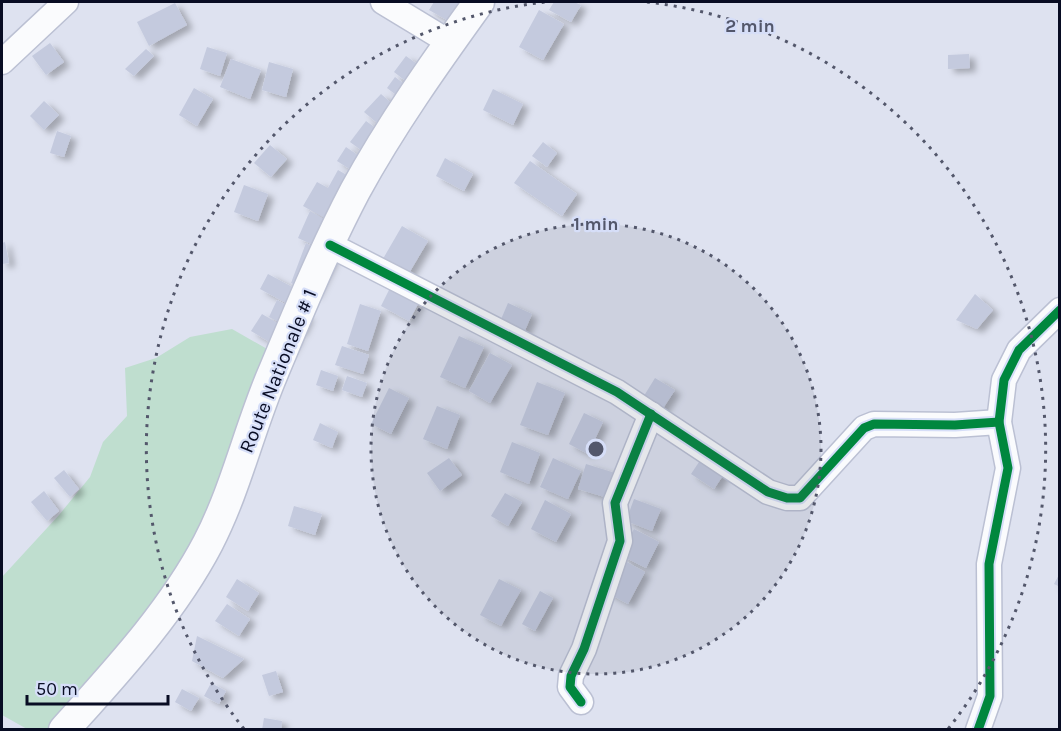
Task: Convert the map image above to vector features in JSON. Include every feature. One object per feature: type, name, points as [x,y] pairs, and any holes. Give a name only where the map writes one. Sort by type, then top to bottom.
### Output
[{"type":"main road","name":"Route Nationale # 1","points":[[64,729],[110,679],[159,617],[207,545],[222,513],[272,375],[355,192],[385,140],[449,42],[479,2]]},
{"type":"street","points":[[2,62],[66,2]]},
{"type":"street","points":[[383,2],[449,42]]},
{"type":"street","points":[[330,245],[553,357],[651,414],[768,492],[800,498],[864,428],[874,424],[955,425],[999,422]]},
{"type":"street","points":[[978,729],[990,696],[989,564],[1008,468],[999,422],[1005,380],[1019,350],[1059,310]]},
{"type":"street","points":[[581,702],[570,687],[571,676],[584,649],[620,541],[615,503],[651,414]]},
{"type":"green space","points":[[232,329],[283,358],[229,510],[66,729],[27,729],[2,715],[2,577],[59,515],[90,477],[103,442],[127,416],[125,368],[156,358],[190,337]]},
{"type":"building","points":[[434,2],[463,2],[452,23],[429,10]]},
{"type":"building","points":[[554,2],[574,2],[581,5],[571,22],[549,10]]},
{"type":"building","points":[[175,3],[187,25],[149,46],[137,22]]},
{"type":"building","points":[[539,10],[564,24],[543,60],[519,47]]},
{"type":"building","points":[[50,43],[64,62],[46,75],[32,56]]},
{"type":"building","points":[[207,47],[227,53],[220,76],[200,69]]},
{"type":"building","points":[[146,49],[154,56],[134,76],[125,69]]},
{"type":"building","points":[[969,54],[970,68],[948,69],[948,55]]},
{"type":"building","points":[[406,56],[428,72],[416,89],[394,72]]},
{"type":"building","points":[[231,59],[261,70],[250,99],[220,87]]},
{"type":"building","points":[[269,62],[293,69],[286,97],[262,90]]},
{"type":"building","points":[[395,77],[412,90],[404,101],[387,88]]},
{"type":"building","points":[[194,88],[213,99],[197,126],[179,115]]},
{"type":"building","points":[[493,89],[523,104],[513,125],[483,110]]},
{"type":"building","points":[[381,94],[404,114],[388,132],[364,112]]},
{"type":"building","points":[[44,101],[59,115],[44,130],[30,116]]},
{"type":"building","points":[[366,121],[388,137],[372,158],[350,142]]},
{"type":"building","points":[[57,131],[71,136],[64,157],[50,153]]},
{"type":"building","points":[[543,142],[557,153],[547,167],[532,156]]},
{"type":"building","points":[[270,145],[287,159],[271,177],[254,163]]},
{"type":"building","points":[[346,147],[372,165],[364,178],[337,161]]},
{"type":"building","points":[[445,158],[473,174],[464,191],[436,176]]},
{"type":"building","points":[[530,161],[577,194],[562,216],[514,183]]},
{"type":"building","points":[[338,170],[362,184],[339,226],[303,206],[317,182],[328,188]]},
{"type":"building","points":[[244,185],[268,194],[258,221],[234,212]]},
{"type":"building","points":[[310,211],[333,224],[320,248],[298,238]]},
{"type":"building","points":[[402,226],[428,241],[406,278],[380,264]]},
{"type":"building","points":[[5,242],[9,263],[2,264],[2,243]]},
{"type":"building","points":[[306,243],[333,257],[314,295],[291,283]]},
{"type":"building","points":[[268,274],[309,296],[301,311],[260,289]]},
{"type":"building","points":[[391,286],[420,300],[409,321],[381,306]]},
{"type":"building","points":[[975,294],[993,310],[977,329],[956,320]]},
{"type":"building","points":[[277,300],[308,316],[300,333],[269,317]]},
{"type":"building","points":[[508,303],[532,314],[523,335],[499,324]]},
{"type":"building","points":[[360,304],[381,311],[368,351],[347,344]]},
{"type":"building","points":[[262,314],[298,335],[288,353],[251,331]]},
{"type":"building","points":[[459,336],[484,347],[465,388],[440,377]]},
{"type":"building","points":[[342,346],[369,355],[363,374],[335,365]]},
{"type":"building","points":[[490,353],[512,365],[490,403],[469,391]]},
{"type":"building","points":[[321,370],[338,376],[333,391],[316,385]]},
{"type":"building","points":[[347,376],[367,383],[362,397],[342,390]]},
{"type":"building","points":[[655,378],[675,390],[658,416],[639,404]]},
{"type":"building","points":[[537,382],[565,393],[548,435],[520,425]]},
{"type":"building","points":[[389,388],[409,398],[391,434],[371,424]]},
{"type":"building","points":[[437,406],[460,415],[447,449],[423,439]]},
{"type":"building","points":[[584,413],[603,422],[588,454],[569,444]]},
{"type":"building","points":[[320,423],[338,432],[332,448],[313,440]]},
{"type":"building","points":[[512,442],[540,453],[529,484],[500,472]]},
{"type":"building","points":[[703,456],[726,471],[714,489],[691,474]]},
{"type":"building","points":[[449,458],[462,475],[440,491],[427,473]]},
{"type":"building","points":[[553,458],[581,471],[568,499],[540,487]]},
{"type":"building","points":[[586,464],[615,473],[608,498],[578,489]]},
{"type":"building","points":[[64,470],[79,489],[70,497],[54,478]]},
{"type":"building","points":[[44,491],[59,511],[47,521],[31,502]]},
{"type":"building","points":[[505,493],[522,502],[508,526],[491,516]]},
{"type":"building","points":[[634,499],[661,509],[652,531],[626,521]]},
{"type":"building","points":[[545,500],[571,514],[556,542],[531,529]]},
{"type":"building","points":[[294,506],[322,514],[315,535],[288,526]]},
{"type":"building","points":[[634,529],[659,542],[646,568],[620,555]]},
{"type":"building","points":[[623,560],[645,572],[628,604],[606,592]]},
{"type":"building","points":[[1060,573],[1060,587],[1054,584]]},
{"type":"building","points":[[237,579],[259,593],[248,611],[226,597]]},
{"type":"building","points":[[499,579],[521,590],[501,626],[480,615]]},
{"type":"building","points":[[540,591],[553,598],[535,631],[522,624]]},
{"type":"building","points":[[227,604],[250,619],[239,636],[215,621]]},
{"type":"building","points":[[197,636],[244,659],[223,678],[192,661]]},
{"type":"building","points":[[276,671],[283,692],[269,696],[262,675]]},
{"type":"building","points":[[211,683],[226,691],[219,704],[204,696]]},
{"type":"building","points":[[182,689],[199,698],[191,711],[175,702]]},
{"type":"building","points":[[264,718],[282,721],[281,730],[262,730]]},
{"type":"cycle path","points":[[330,245],[617,392],[768,492],[787,498],[800,498],[864,428],[874,424],[955,425],[999,422]]},
{"type":"cycle path","points":[[978,730],[990,696],[989,564],[1008,468],[999,422],[1004,380],[1019,350],[1060,310]]},
{"type":"cycle path","points":[[581,702],[570,687],[571,676],[584,649],[620,541],[615,503],[651,414]]}]
